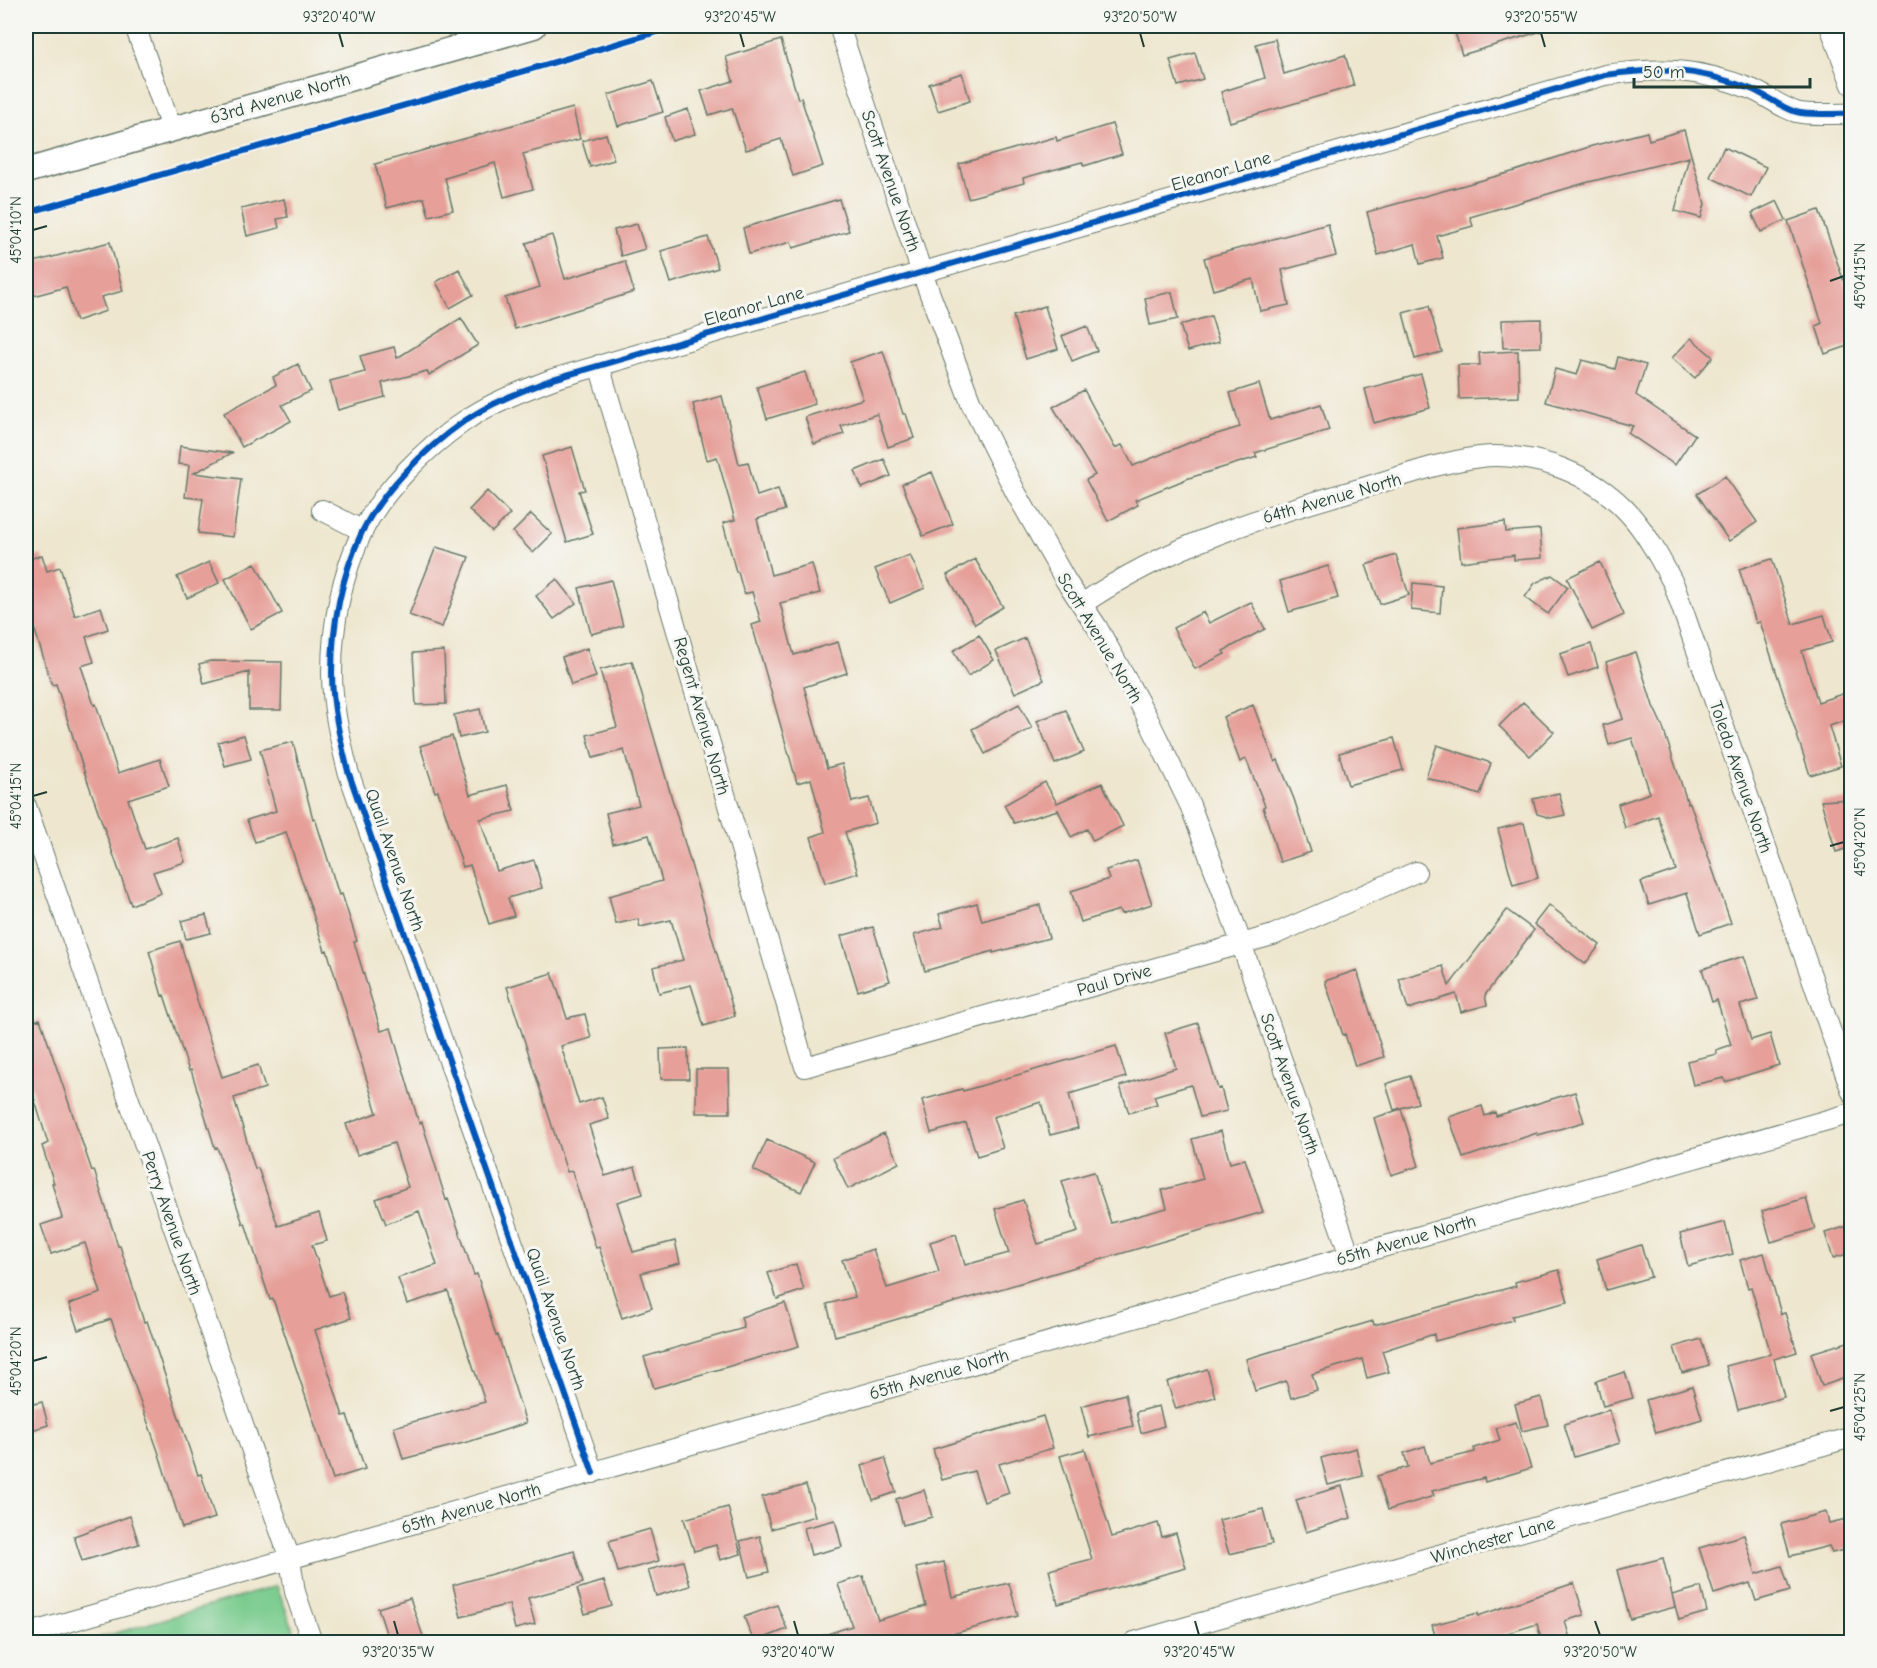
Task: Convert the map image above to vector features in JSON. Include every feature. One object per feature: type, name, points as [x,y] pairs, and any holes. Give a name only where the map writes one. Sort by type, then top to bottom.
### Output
[{"type":"street","points":[[135,26],[171,128]]},
{"type":"street","name":"63rd Avenue North","points":[[26,171],[506,29],[534,26]]},
{"type":"street","name":"Scott Avenue North","points":[[839,26],[922,273],[971,403],[1016,493],[1066,581],[1097,627],[1146,715],[1190,805],[1350,1256]]},
{"type":"street","points":[[1830,26],[1851,86]]},
{"type":"street","name":"Eleanor Lane","points":[[599,365],[1605,75],[1643,69],[1681,70],[1716,76],[1752,89],[1796,112],[1851,114]]},
{"type":"street","name":"Quail Avenue North","points":[[593,1473],[348,771],[337,723],[332,664],[335,624],[345,577],[363,531],[397,482],[424,453],[464,422],[507,397],[553,379],[599,365]]},
{"type":"street","name":"Regent Avenue North","points":[[599,365],[805,1067]]},
{"type":"street","name":"64th Avenue North","points":[[1082,604],[1162,556],[1217,533],[1275,513],[1442,465],[1482,457],[1522,458],[1559,467],[1595,484]]},
{"type":"street","name":"Toledo Avenue North","points":[[1595,484],[1629,511],[1654,546],[1674,585],[1851,1092]]},
{"type":"street","points":[[322,510],[363,531]]},
{"type":"street","name":"Perry Avenue North","points":[[26,806],[290,1559],[296,1592],[312,1642]]},
{"type":"street","name":"Paul Drive","points":[[805,1067],[1273,935],[1416,872]]},
{"type":"street","name":"65th Avenue North","points":[[26,1634],[1851,1113]]},
{"type":"street","name":"Winchester Lane","points":[[1134,1642],[1851,1437]]},
{"type":"green space","points":[[277,1586],[298,1642],[85,1642]]},
{"type":"building","points":[[1453,26],[1544,26],[1545,30],[1462,55]]},
{"type":"building","points":[[1275,39],[1284,74],[1345,55],[1354,86],[1230,122],[1221,92],[1265,78],[1256,44]]},
{"type":"building","points":[[781,40],[798,99],[801,98],[823,166],[793,176],[781,139],[746,150],[732,108],[709,115],[701,91],[733,81],[726,57]]},
{"type":"building","points":[[1195,53],[1203,79],[1178,86],[1170,60]]},
{"type":"building","points":[[962,73],[970,101],[938,111],[929,84]]},
{"type":"building","points":[[653,81],[663,112],[618,126],[608,95]]},
{"type":"building","points":[[573,108],[580,139],[523,154],[533,189],[504,197],[495,163],[445,178],[453,210],[429,216],[424,198],[387,208],[375,164]]},
{"type":"building","points":[[688,109],[695,134],[672,141],[665,117]]},
{"type":"building","points":[[1112,124],[1122,154],[1084,166],[1082,162],[1023,178],[1024,183],[968,198],[959,164],[1056,137],[1057,141]]},
{"type":"building","points":[[1684,130],[1705,204],[1701,218],[1675,211],[1689,157],[1585,183],[1470,217],[1473,226],[1437,236],[1443,258],[1420,264],[1415,244],[1378,255],[1367,212],[1515,171],[1592,146],[1647,132],[1649,140]]},
{"type":"building","points":[[606,134],[614,160],[590,167],[582,141]]},
{"type":"building","points":[[1724,147],[1766,167],[1751,197],[1710,177]]},
{"type":"building","points":[[284,199],[288,217],[277,219],[279,228],[247,236],[241,209]]},
{"type":"building","points":[[839,199],[849,231],[793,248],[791,242],[749,254],[743,228]]},
{"type":"building","points":[[1777,201],[1786,220],[1761,232],[1752,213]]},
{"type":"building","points":[[1819,210],[1851,302],[1851,345],[1825,354],[1816,326],[1822,323],[1788,221]]},
{"type":"building","points":[[637,224],[645,249],[621,256],[614,230]]},
{"type":"building","points":[[1328,224],[1336,256],[1282,270],[1289,305],[1260,311],[1253,279],[1213,290],[1204,258]]},
{"type":"building","points":[[552,235],[565,279],[625,261],[634,292],[515,329],[505,298],[540,287],[526,243]]},
{"type":"building","points":[[708,237],[718,268],[671,283],[661,251]]},
{"type":"building","points":[[110,242],[123,291],[101,297],[106,311],[76,321],[66,287],[26,298],[26,264]]},
{"type":"building","points":[[459,269],[473,295],[450,308],[436,282]]},
{"type":"building","points":[[1172,292],[1178,319],[1150,325],[1145,298]]},
{"type":"building","points":[[1045,306],[1058,349],[1026,359],[1013,316]]},
{"type":"building","points":[[1429,306],[1442,352],[1415,359],[1403,313]]},
{"type":"building","points":[[1211,316],[1219,342],[1188,351],[1180,325]]},
{"type":"building","points":[[461,318],[478,345],[429,375],[427,371],[382,383],[385,397],[338,410],[330,381],[365,372],[360,356],[394,347],[397,358]]},
{"type":"building","points":[[1541,319],[1541,347],[1503,348],[1502,320]]},
{"type":"building","points":[[1087,326],[1097,351],[1072,361],[1062,336]]},
{"type":"building","points":[[1691,338],[1713,357],[1695,378],[1672,358]]},
{"type":"building","points":[[883,351],[903,414],[906,414],[914,438],[888,447],[877,414],[841,426],[844,434],[814,444],[805,417],[863,399],[850,362]]},
{"type":"building","points":[[1518,351],[1519,397],[1459,399],[1458,365],[1480,365],[1479,353]]},
{"type":"building","points":[[1618,357],[1646,365],[1636,395],[1695,435],[1675,465],[1628,433],[1633,426],[1546,402],[1555,369],[1577,375],[1582,360],[1615,369]]},
{"type":"building","points":[[298,364],[311,391],[282,405],[291,421],[242,447],[224,413],[276,385],[273,377]]},
{"type":"building","points":[[805,372],[815,404],[767,419],[757,387]]},
{"type":"building","points":[[1421,374],[1430,408],[1374,423],[1365,389]]},
{"type":"building","points":[[1259,384],[1270,420],[1321,404],[1329,430],[1255,453],[1257,457],[1189,478],[1135,500],[1138,505],[1108,521],[1086,480],[1095,475],[1053,407],[1084,390],[1115,448],[1122,445],[1133,466],[1191,442],[1240,427],[1230,393]]},
{"type":"building","points":[[722,396],[739,464],[748,462],[757,496],[778,489],[785,510],[757,519],[771,575],[812,564],[820,593],[780,603],[794,655],[838,642],[847,673],[804,687],[827,768],[842,764],[852,802],[869,798],[876,823],[845,832],[858,873],[825,883],[811,837],[825,832],[811,779],[797,783],[752,625],[761,622],[752,592],[744,594],[723,523],[735,520],[717,457],[707,460],[693,404]]},
{"type":"building","points":[[180,446],[232,453],[194,473],[241,479],[233,537],[198,533],[203,499],[185,497],[189,465],[178,464]]},
{"type":"building","points":[[572,447],[585,490],[579,491],[593,534],[567,542],[542,456]]},
{"type":"building","points":[[884,459],[891,476],[862,488],[855,471]]},
{"type":"building","points":[[932,472],[953,524],[923,536],[902,484]]},
{"type":"building","points":[[1725,476],[1757,522],[1729,541],[1697,494]]},
{"type":"building","points":[[487,491],[510,514],[492,532],[469,510]]},
{"type":"building","points":[[531,514],[552,534],[533,553],[513,532]]},
{"type":"building","points":[[1505,522],[1506,532],[1540,529],[1542,558],[1514,560],[1514,555],[1461,562],[1457,528]]},
{"type":"building","points":[[436,547],[469,557],[442,627],[409,615]]},
{"type":"building","points":[[42,555],[47,571],[60,567],[75,616],[101,607],[108,629],[86,637],[94,662],[81,666],[118,773],[160,759],[169,786],[128,799],[145,849],[178,838],[185,862],[153,872],[161,893],[131,905],[56,684],[52,685],[26,602],[26,560]]},
{"type":"building","points":[[910,555],[925,588],[890,603],[875,569]]},
{"type":"building","points":[[1396,555],[1409,595],[1380,604],[1366,565]]},
{"type":"building","points":[[975,559],[1003,607],[975,624],[947,575]]},
{"type":"building","points":[[1772,559],[1793,624],[1824,615],[1832,642],[1802,651],[1818,702],[1851,691],[1851,719],[1829,726],[1841,766],[1810,775],[1760,622],[1756,623],[1739,569]]},
{"type":"building","points":[[209,562],[219,583],[187,598],[177,577]]},
{"type":"building","points":[[1600,562],[1624,615],[1592,630],[1567,578]]},
{"type":"building","points":[[255,563],[282,613],[251,629],[225,579]]},
{"type":"building","points":[[1328,566],[1338,598],[1289,612],[1280,581]]},
{"type":"building","points":[[1552,575],[1568,587],[1548,614],[1525,597],[1535,583]]},
{"type":"building","points":[[557,579],[576,603],[554,619],[536,596]]},
{"type":"building","points":[[611,580],[623,626],[591,634],[579,588]]},
{"type":"building","points":[[1413,583],[1442,586],[1440,613],[1411,610]]},
{"type":"building","points":[[1251,602],[1265,629],[1223,651],[1225,654],[1195,669],[1173,628],[1203,612],[1209,623]]},
{"type":"building","points":[[979,635],[994,660],[968,676],[953,651]]},
{"type":"building","points":[[1025,638],[1044,680],[1015,693],[996,651]]},
{"type":"building","points":[[1591,644],[1598,667],[1568,677],[1560,654]]},
{"type":"building","points":[[587,648],[596,677],[571,685],[562,657]]},
{"type":"building","points":[[444,651],[446,704],[416,705],[413,653]]},
{"type":"building","points":[[1636,652],[1653,706],[1662,725],[1731,923],[1700,934],[1687,893],[1649,905],[1641,882],[1676,870],[1658,816],[1625,828],[1618,804],[1650,793],[1632,738],[1609,745],[1603,725],[1623,719],[1606,662]]},
{"type":"building","points":[[210,661],[282,662],[281,710],[249,710],[249,672],[204,684],[199,664]]},
{"type":"building","points":[[632,661],[735,1016],[704,1026],[691,985],[659,993],[653,967],[683,960],[671,920],[640,927],[638,919],[616,924],[609,896],[662,881],[649,835],[613,844],[606,813],[639,805],[624,750],[593,758],[587,735],[617,727],[600,670]]},
{"type":"building","points":[[1523,702],[1554,732],[1530,756],[1499,726]]},
{"type":"building","points":[[1019,704],[1032,728],[985,754],[972,729]]},
{"type":"building","points":[[1253,705],[1275,762],[1278,760],[1294,799],[1311,852],[1280,862],[1263,807],[1265,806],[1246,759],[1240,762],[1223,717]]},
{"type":"building","points":[[480,709],[485,732],[459,738],[454,715]]},
{"type":"building","points":[[1066,710],[1084,752],[1055,764],[1037,721]]},
{"type":"building","points":[[244,735],[251,759],[225,766],[218,742]]},
{"type":"building","points":[[452,736],[470,795],[507,785],[514,811],[480,819],[497,871],[534,860],[542,888],[508,898],[514,916],[489,924],[470,865],[463,867],[438,791],[435,792],[420,746]]},
{"type":"building","points":[[1394,738],[1403,770],[1348,785],[1339,753]]},
{"type":"building","points":[[293,742],[313,819],[315,818],[339,895],[342,894],[381,1031],[391,1028],[419,1123],[422,1122],[446,1200],[448,1199],[474,1275],[477,1274],[526,1423],[471,1441],[403,1459],[394,1427],[485,1402],[448,1291],[407,1304],[398,1278],[437,1265],[419,1211],[386,1224],[376,1199],[408,1187],[394,1143],[357,1155],[346,1124],[377,1113],[327,950],[325,951],[286,832],[255,842],[247,820],[276,811],[260,750]]},
{"type":"building","points":[[1437,745],[1491,763],[1480,795],[1426,777]]},
{"type":"building","points":[[1045,782],[1057,803],[1102,783],[1123,826],[1093,841],[1087,829],[1071,837],[1058,810],[1014,823],[1004,805]]},
{"type":"building","points":[[1559,793],[1565,815],[1551,818],[1537,814],[1533,799]]},
{"type":"building","points":[[1851,799],[1851,847],[1836,852],[1821,801]]},
{"type":"building","points":[[1524,823],[1538,878],[1513,885],[1498,829]]},
{"type":"building","points":[[1137,860],[1152,904],[1121,914],[1119,910],[1081,922],[1071,891],[1109,879],[1106,870]]},
{"type":"building","points":[[977,903],[982,921],[1040,905],[1049,938],[993,953],[993,951],[925,971],[914,935],[943,927],[939,914]]},
{"type":"building","points":[[1549,905],[1600,945],[1585,964],[1534,924]]},
{"type":"building","points":[[1507,910],[1534,930],[1485,995],[1487,1005],[1461,1012],[1456,994],[1408,1009],[1399,979],[1443,966],[1449,986]]},
{"type":"building","points":[[206,915],[211,933],[186,939],[181,921]]},
{"type":"building","points":[[873,927],[890,981],[858,991],[841,936]]},
{"type":"building","points":[[180,941],[222,1077],[258,1065],[265,1088],[234,1098],[255,1169],[258,1168],[278,1226],[319,1213],[327,1241],[312,1245],[329,1296],[342,1292],[351,1318],[315,1330],[343,1416],[347,1415],[365,1469],[333,1479],[273,1299],[270,1300],[245,1223],[243,1224],[217,1147],[215,1148],[191,1070],[189,1071],[164,995],[162,996],[149,951]]},
{"type":"building","points":[[1744,956],[1758,1000],[1740,1005],[1751,1040],[1770,1034],[1779,1065],[1725,1082],[1724,1078],[1693,1085],[1687,1061],[1717,1054],[1716,1050],[1731,1045],[1717,1000],[1712,1002],[1702,969]]},
{"type":"building","points":[[1357,970],[1384,1057],[1355,1066],[1325,981]]},
{"type":"building","points":[[552,973],[567,1018],[585,1014],[591,1038],[561,1046],[579,1104],[602,1097],[609,1119],[589,1125],[605,1176],[635,1167],[643,1194],[617,1202],[633,1252],[675,1241],[680,1263],[641,1273],[652,1308],[622,1318],[599,1247],[596,1248],[572,1171],[567,1172],[507,987]]},
{"type":"building","points":[[40,1019],[92,1171],[94,1170],[144,1322],[147,1321],[198,1475],[201,1474],[215,1518],[182,1528],[158,1451],[111,1319],[78,1330],[69,1304],[101,1293],[85,1243],[51,1254],[41,1225],[62,1218],[42,1146],[48,1143],[26,1072],[26,1024]]},
{"type":"building","points":[[1198,1023],[1227,1111],[1200,1117],[1191,1085],[1154,1096],[1157,1104],[1129,1113],[1120,1086],[1176,1068],[1165,1033]]},
{"type":"building","points":[[1116,1046],[1126,1077],[1069,1094],[1078,1128],[1050,1135],[1041,1102],[993,1117],[1003,1148],[977,1156],[966,1123],[931,1133],[922,1100],[962,1089],[963,1091]]},
{"type":"building","points":[[688,1048],[689,1079],[661,1079],[660,1049]]},
{"type":"building","points":[[696,1069],[729,1069],[730,1113],[696,1113]]},
{"type":"building","points":[[1410,1076],[1418,1103],[1394,1110],[1386,1084]]},
{"type":"building","points":[[1575,1092],[1584,1122],[1538,1135],[1537,1133],[1463,1158],[1449,1117],[1482,1106],[1485,1116],[1495,1112],[1496,1116]]},
{"type":"building","points":[[1401,1109],[1419,1166],[1391,1175],[1374,1118]]},
{"type":"building","points":[[1221,1131],[1230,1163],[1245,1159],[1263,1212],[835,1336],[827,1304],[855,1297],[842,1260],[873,1249],[887,1288],[939,1272],[930,1242],[956,1234],[965,1265],[1009,1253],[995,1209],[1023,1200],[1038,1244],[1078,1232],[1062,1181],[1094,1172],[1111,1223],[1167,1208],[1162,1190],[1203,1179],[1192,1139]]},
{"type":"building","points":[[884,1133],[899,1163],[848,1189],[833,1158]]},
{"type":"building","points":[[767,1140],[815,1162],[801,1192],[753,1170]]},
{"type":"building","points":[[1806,1198],[1815,1229],[1771,1242],[1762,1211]]},
{"type":"building","points":[[1725,1222],[1733,1254],[1688,1266],[1680,1234]]},
{"type":"building","points":[[1851,1225],[1851,1253],[1833,1258],[1825,1233]]},
{"type":"building","points":[[1641,1245],[1651,1277],[1606,1290],[1597,1259]]},
{"type":"building","points":[[1764,1253],[1781,1314],[1785,1313],[1797,1352],[1774,1359],[1784,1397],[1738,1410],[1726,1366],[1771,1354],[1751,1287],[1748,1288],[1740,1260]]},
{"type":"building","points":[[796,1264],[804,1290],[777,1299],[768,1273]]},
{"type":"building","points":[[1559,1270],[1568,1302],[1512,1316],[1513,1320],[1435,1341],[1434,1334],[1382,1351],[1389,1372],[1367,1378],[1362,1359],[1312,1374],[1317,1390],[1291,1398],[1286,1381],[1255,1391],[1246,1359],[1373,1321],[1374,1325],[1516,1286],[1515,1282]]},
{"type":"building","points":[[785,1303],[799,1346],[654,1388],[644,1357],[744,1328],[741,1317]]},
{"type":"building","points":[[1701,1339],[1709,1365],[1682,1373],[1674,1347]]},
{"type":"building","points":[[1851,1341],[1851,1376],[1822,1386],[1811,1353]]},
{"type":"building","points":[[1207,1369],[1215,1397],[1176,1409],[1167,1382]]},
{"type":"building","points":[[1625,1372],[1633,1398],[1603,1406],[1596,1381]]},
{"type":"building","points":[[1692,1386],[1702,1419],[1656,1433],[1646,1400]]},
{"type":"building","points":[[1125,1394],[1133,1426],[1089,1437],[1081,1406]]},
{"type":"building","points":[[1541,1397],[1548,1425],[1522,1431],[1515,1404]]},
{"type":"building","points":[[42,1402],[48,1425],[26,1432],[26,1406]]},
{"type":"building","points":[[1159,1406],[1164,1426],[1141,1433],[1136,1412]]},
{"type":"building","points":[[1609,1410],[1620,1443],[1574,1457],[1564,1424]]},
{"type":"building","points":[[1043,1416],[1053,1448],[999,1464],[1009,1493],[984,1502],[974,1471],[942,1480],[933,1449]]},
{"type":"building","points":[[1516,1422],[1531,1468],[1485,1482],[1484,1478],[1432,1491],[1434,1496],[1388,1510],[1377,1476],[1408,1467],[1404,1453],[1425,1446],[1430,1463],[1475,1452],[1474,1448],[1500,1440],[1496,1428]]},
{"type":"building","points":[[1356,1448],[1363,1476],[1328,1485],[1321,1458]]},
{"type":"building","points":[[1085,1449],[1112,1537],[1158,1523],[1162,1537],[1176,1533],[1186,1568],[1058,1604],[1049,1570],[1092,1559],[1060,1456]]},
{"type":"building","points":[[885,1458],[896,1492],[873,1500],[862,1466]]},
{"type":"building","points":[[806,1485],[815,1516],[771,1529],[762,1497]]},
{"type":"building","points":[[1342,1486],[1351,1518],[1306,1532],[1296,1500]]},
{"type":"building","points":[[924,1490],[932,1517],[903,1525],[896,1499]]},
{"type":"building","points":[[728,1507],[741,1554],[720,1560],[716,1545],[694,1551],[684,1519]]},
{"type":"building","points":[[1263,1509],[1272,1544],[1229,1554],[1219,1520]]},
{"type":"building","points":[[1826,1512],[1829,1523],[1851,1518],[1851,1548],[1832,1553],[1829,1546],[1790,1556],[1781,1524]]},
{"type":"building","points":[[130,1516],[139,1544],[82,1561],[74,1536]]},
{"type":"building","points":[[835,1520],[842,1547],[811,1555],[804,1528]]},
{"type":"building","points":[[650,1529],[659,1561],[618,1572],[609,1541]]},
{"type":"building","points":[[1744,1535],[1756,1574],[1782,1566],[1790,1591],[1756,1601],[1750,1583],[1714,1594],[1699,1548]]},
{"type":"building","points":[[760,1536],[769,1572],[749,1577],[740,1541]]},
{"type":"building","points":[[574,1551],[583,1583],[528,1598],[535,1624],[515,1629],[509,1604],[461,1617],[453,1585]]},
{"type":"building","points":[[1663,1558],[1675,1607],[1630,1619],[1617,1570]]},
{"type":"building","points":[[683,1561],[690,1586],[656,1596],[648,1570]]},
{"type":"building","points":[[944,1562],[952,1597],[1009,1583],[1018,1616],[923,1642],[816,1642],[815,1638],[852,1626],[838,1584],[863,1576],[878,1620],[926,1606],[916,1568]]},
{"type":"building","points":[[604,1581],[612,1606],[585,1614],[577,1589]]},
{"type":"building","points":[[1574,1583],[1584,1615],[1565,1621],[1570,1639],[1542,1642],[1537,1624],[1479,1642],[1437,1642],[1432,1625],[1478,1613],[1478,1616]]},
{"type":"building","points":[[1701,1587],[1707,1612],[1679,1620],[1672,1595]]},
{"type":"building","points":[[410,1598],[425,1642],[389,1642],[378,1608]]},
{"type":"building","points":[[777,1605],[787,1629],[754,1642],[744,1617]]},
{"type":"cycle path","points":[[26,213],[677,26]]},
{"type":"cycle path","points":[[593,1473],[348,771],[337,722],[332,685],[332,655],[336,619],[344,583],[362,532],[381,501],[406,471],[434,444],[473,415],[506,398],[553,379],[1605,75],[1662,70],[1696,73],[1751,89],[1796,112],[1852,114]]}]
